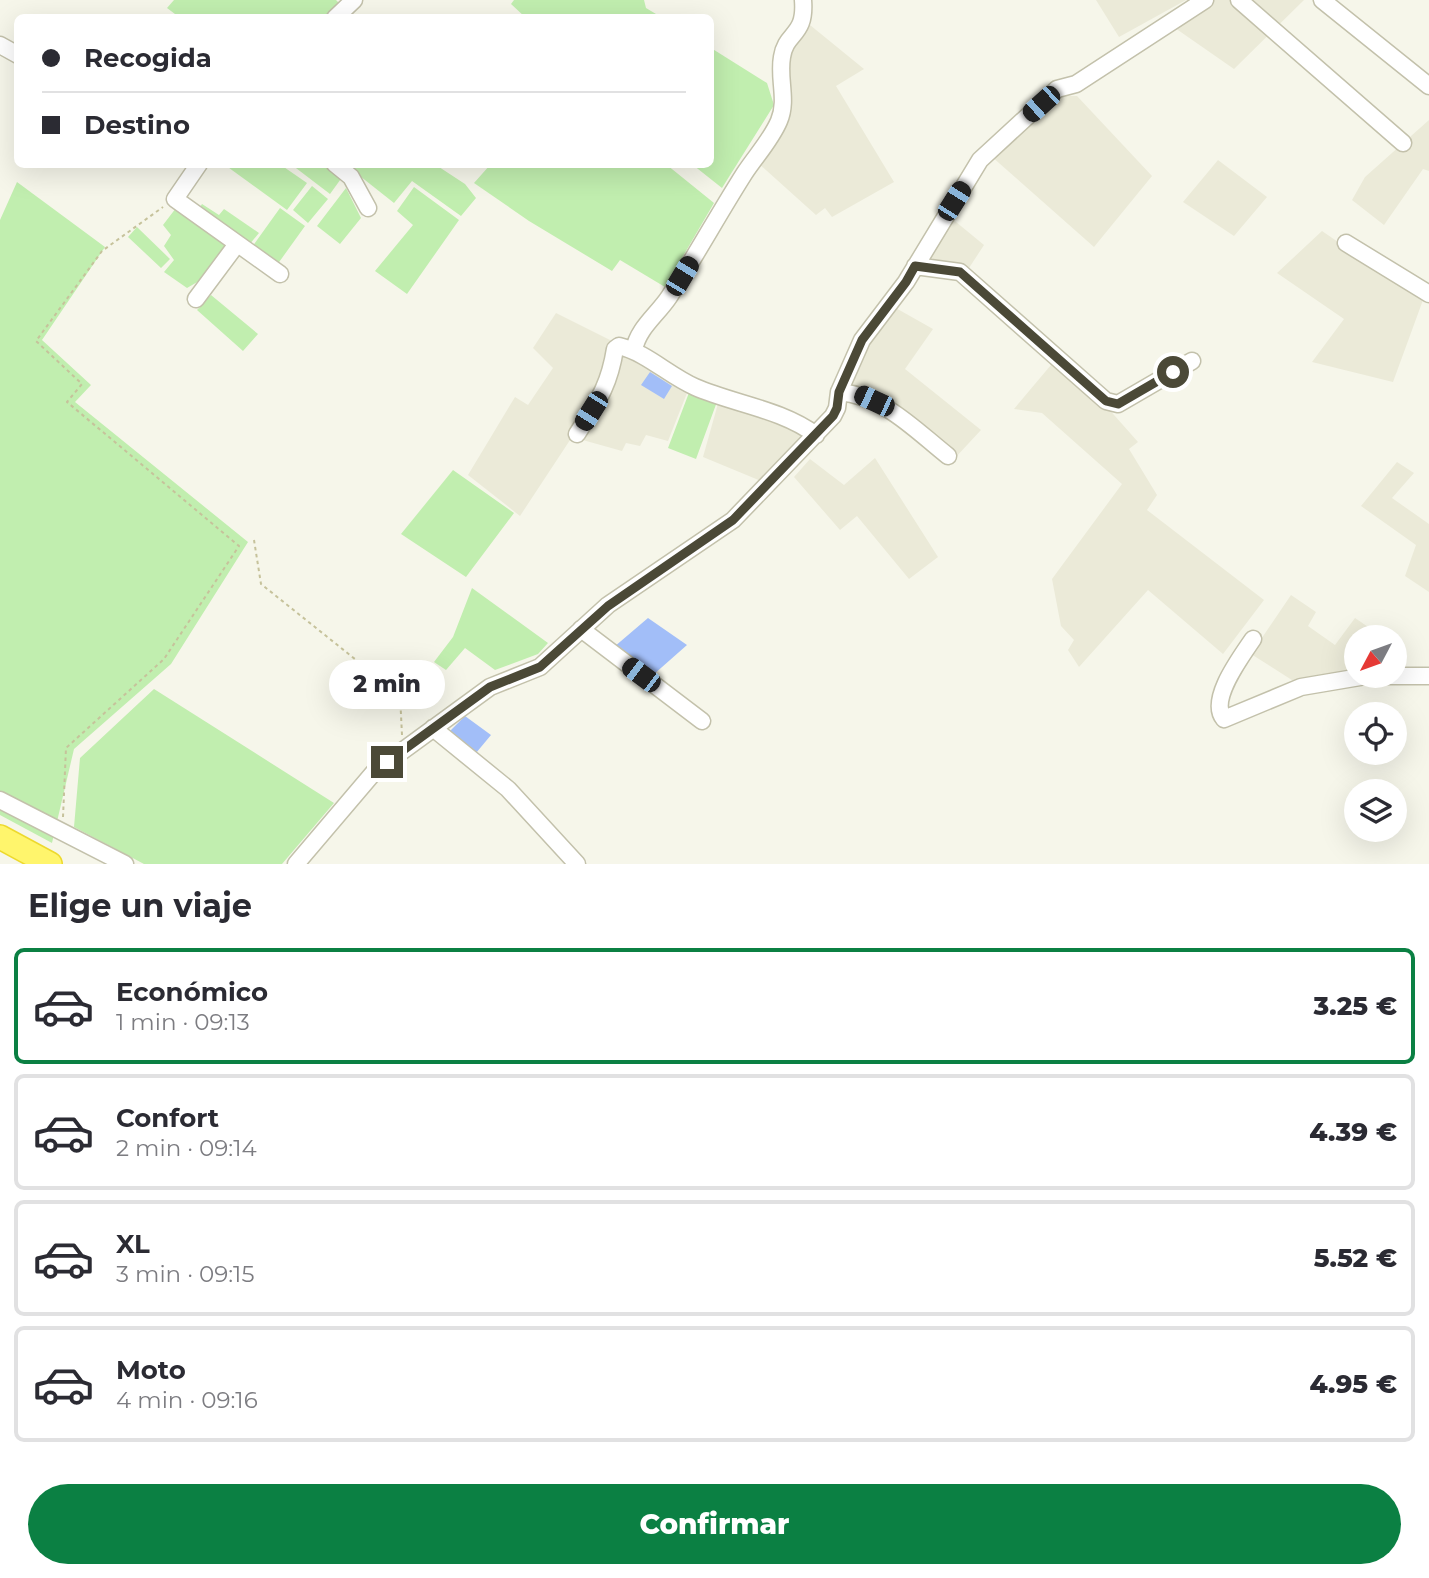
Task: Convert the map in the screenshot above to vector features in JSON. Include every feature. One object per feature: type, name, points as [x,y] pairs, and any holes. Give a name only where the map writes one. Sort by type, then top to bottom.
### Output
[{"type":"highway","points":[[0,837],[50,864]]},
{"type":"street","points":[[339,14],[354,0]]},
{"type":"street","points":[[635,350],[641,331],[669,296],[778,123],[783,101],[781,61],[784,48],[802,25],[803,0]]},
{"type":"street","points":[[296,864],[375,771],[490,687],[540,667],[608,606],[733,520],[833,416],[839,392],[862,340],[906,282],[980,160],[1057,89],[1076,84],[1205,0]]},
{"type":"street","points":[[1239,0],[1404,143]]},
{"type":"street","points":[[1322,0],[1429,86]]},
{"type":"street","points":[[196,168],[175,199],[280,274]]},
{"type":"street","points":[[340,168],[351,177],[368,208]]},
{"type":"street","points":[[1346,243],[1429,294]]},
{"type":"street","points":[[196,299],[237,244]]},
{"type":"street","points":[[915,266],[960,272],[1106,401],[1118,404],[1192,361]]},
{"type":"street","points":[[577,434],[605,389],[611,375],[615,349],[619,346],[635,350],[691,386],[745,403],[798,424],[816,435]]},
{"type":"street","points":[[839,392],[859,394],[888,408],[948,456]]},
{"type":"street","points":[[581,629],[702,721]]},
{"type":"street","points":[[1253,639],[1219,699],[1219,713],[1224,719],[1301,687],[1344,680]]},
{"type":"street","points":[[1407,676],[1429,676]]},
{"type":"street","points":[[433,728],[508,789],[577,864]]},
{"type":"street","points":[[0,800],[125,864]]},
{"type":"path","points":[[62,832],[66,748],[164,659],[239,545],[67,402],[82,384],[36,341],[102,251],[175,199]]},
{"type":"path","points":[[254,540],[261,584],[400,695],[402,750]]},
{"type":"shaded area","points":[[1096,0],[1186,0],[1119,37]]},
{"type":"shaded area","points":[[1213,0],[1304,0],[1234,69],[1175,28]]},
{"type":"shaded area","points":[[810,25],[864,69],[836,86],[894,182],[832,217],[825,208],[816,215],[758,163],[791,105],[784,63]]},
{"type":"shaded area","points":[[1061,96],[1077,96],[1152,176],[1094,247],[991,156]]},
{"type":"shaded area","points":[[1429,120],[1429,171],[1423,169],[1384,225],[1352,200],[1365,177]]},
{"type":"shaded area","points":[[1218,160],[1267,197],[1234,236],[1183,202]]},
{"type":"shaded area","points":[[950,217],[984,245],[969,268],[922,262]]},
{"type":"shaded area","points":[[1322,231],[1423,300],[1393,382],[1312,362],[1344,319],[1277,273]]},
{"type":"shaded area","points":[[894,307],[933,329],[905,369],[981,430],[955,458],[884,401],[859,386],[846,386],[865,349]]},
{"type":"shaded area","points":[[556,313],[622,346],[689,388],[668,441],[646,435],[640,446],[626,443],[622,451],[572,437],[520,516],[468,475],[515,397],[528,405],[553,368],[533,348]]},
{"type":"shaded area","points":[[1056,359],[1099,398],[1138,442],[1129,449],[1157,495],[1147,510],[1264,600],[1223,654],[1148,590],[1079,667],[1068,650],[1074,640],[1061,626],[1052,579],[1122,484],[1042,413],[1014,409]]},
{"type":"shaded area","points":[[719,400],[800,431],[806,437],[761,481],[703,457]]},
{"type":"shaded area","points":[[875,458],[938,557],[909,579],[857,516],[840,530],[794,477],[810,459],[844,485]]},
{"type":"shaded area","points":[[1397,462],[1414,473],[1392,498],[1429,524],[1429,592],[1405,576],[1416,545],[1361,506]]},
{"type":"shaded area","points":[[1291,595],[1316,612],[1308,626],[1335,645],[1344,633],[1344,672],[1295,682],[1251,654]]},
{"type":"shaded area","points":[[1355,618],[1365,625],[1350,625]]},
{"type":"green space","points":[[174,0],[336,0],[339,3],[329,14],[175,14],[167,8]]},
{"type":"green space","points":[[514,0],[644,0],[646,8],[656,14],[522,14],[511,4]]},
{"type":"green space","points":[[714,50],[767,83],[774,105],[722,188],[697,168],[714,168]]},
{"type":"green space","points":[[229,168],[285,168],[307,183],[287,210]]},
{"type":"green space","points":[[296,168],[332,168],[343,176],[330,194]]},
{"type":"green space","points":[[350,168],[441,168],[465,184],[476,198],[461,216],[412,181],[394,203]]},
{"type":"green space","points":[[487,168],[671,168],[714,203],[665,287],[620,260],[612,271],[529,221],[474,183]]},
{"type":"green space","points":[[17,182],[105,247],[42,340],[91,385],[75,402],[248,542],[171,664],[74,749],[52,843],[0,815],[0,220]]},
{"type":"green space","points":[[312,186],[328,199],[308,223],[293,210]]},
{"type":"green space","points":[[414,187],[459,220],[407,294],[375,271],[413,225],[397,211]]},
{"type":"green space","points":[[346,188],[361,218],[340,244],[317,226]]},
{"type":"green space","points":[[202,204],[219,215],[224,209],[259,233],[249,245],[198,210]]},
{"type":"green space","points":[[176,208],[229,246],[211,274],[187,288],[164,272],[174,260],[164,246],[171,235],[163,225]]},
{"type":"green space","points":[[280,208],[305,226],[277,265],[252,247]]},
{"type":"green space","points":[[137,227],[170,259],[161,268],[128,237]]},
{"type":"green space","points":[[211,295],[258,334],[243,351],[197,310]]},
{"type":"green space","points":[[690,390],[718,399],[696,459],[668,448]]},
{"type":"green space","points":[[453,470],[514,513],[466,577],[401,534]]},
{"type":"green space","points":[[472,588],[548,643],[538,654],[495,670],[465,648],[446,670],[434,662],[453,637]]},
{"type":"green space","points":[[154,689],[334,803],[282,864],[144,864],[74,827],[80,758]]},
{"type":"water","points":[[650,372],[672,386],[664,399],[641,385]]},
{"type":"water","points":[[648,618],[687,645],[653,675],[614,647]]},
{"type":"water","points":[[465,716],[491,735],[476,753],[449,732]]},
{"type":"route","points":[[387,762],[490,687],[540,667],[608,606],[733,520],[833,416],[839,392],[862,340],[915,266],[960,272],[1106,401],[1118,404],[1173,372]]}]
